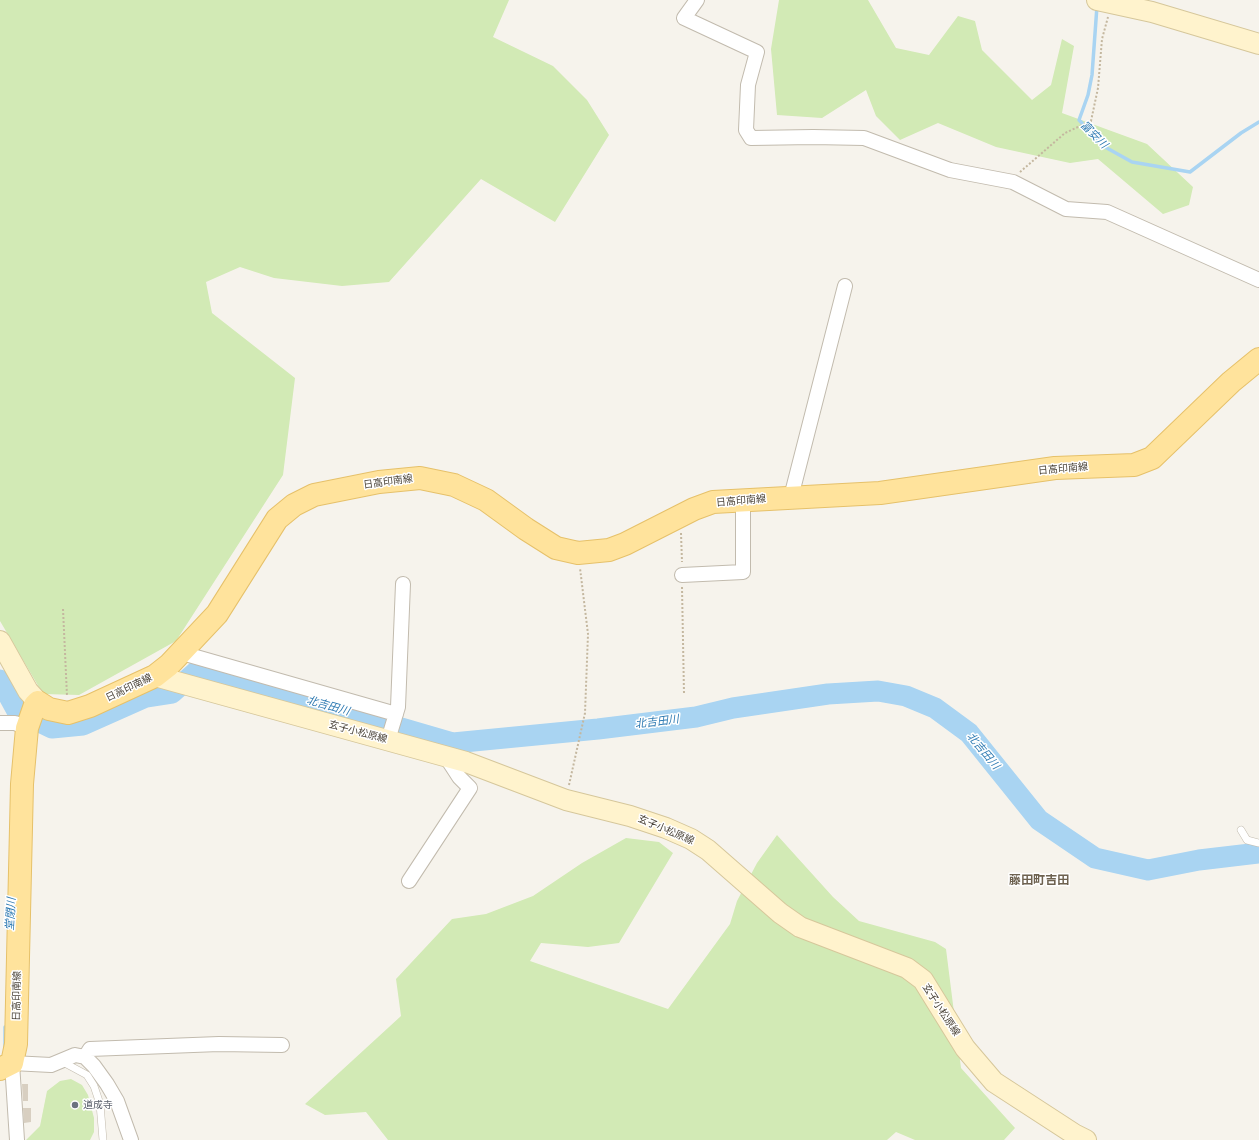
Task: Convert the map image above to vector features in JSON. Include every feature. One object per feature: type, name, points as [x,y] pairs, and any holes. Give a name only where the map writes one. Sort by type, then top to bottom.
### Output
[{"type":"main road","points":[[1108,2],[1152,12],[1259,44]]},
{"type":"main road","name":"日高印南線","points":[[68,713],[164,678],[182,653],[217,614],[277,519],[294,505],[314,495],[379,482],[420,478],[454,485],[486,500],[543,541],[556,548],[578,553],[609,550],[714,502],[880,493],[1055,468],[1134,465],[1152,458],[1231,382],[1259,359]]},
{"type":"main road","points":[[0,641],[36,704],[49,709],[68,713]]},
{"type":"main road","name":"玄子小松原線","points":[[164,678],[466,762],[566,800],[630,816],[666,828],[691,839],[708,850],[780,913],[800,927],[906,968],[922,980],[965,1048],[994,1082],[1074,1134],[1086,1140]]},
{"type":"main road","name":"日高印南線","points":[[6,1066],[16,1044],[22,784],[27,728],[36,704]]},
{"type":"street","points":[[697,0],[684,18],[708,27],[757,52],[748,85],[746,130],[751,138],[864,138],[950,170],[1013,182],[1066,209],[1107,212],[1259,280]]},
{"type":"street","points":[[791,497],[845,286]]},
{"type":"street","points":[[682,575],[743,572],[743,500]]},
{"type":"street","points":[[388,740],[398,707],[403,584]]},
{"type":"street","points":[[182,653],[396,714]]},
{"type":"street","points":[[0,724],[15,723],[27,728]]},
{"type":"street","points":[[409,881],[470,788],[459,778],[446,756]]},
{"type":"street","points":[[85,1057],[90,1049],[219,1044],[282,1044]]},
{"type":"street","points":[[17,1140],[6,1066],[51,1065],[75,1055],[85,1057],[98,1072],[117,1101],[130,1140]]},
{"type":"lane","points":[[1241,830],[1247,840],[1259,843]]},
{"type":"lane","points":[[60,1061],[87,1075],[94,1086],[100,1104],[104,1140]]},
{"type":"path","points":[[1013,182],[1021,170],[1065,133],[1091,121],[1098,88],[1102,39],[1108,2]]},
{"type":"path","points":[[681,516],[684,694]]},
{"type":"path","points":[[566,800],[585,713],[588,634],[578,553]]},
{"type":"path","points":[[63,609],[68,713]]},
{"type":"green space","points":[[0,0],[509,0],[493,37],[553,66],[587,100],[609,135],[555,222],[481,179],[389,282],[342,286],[274,278],[240,267],[206,282],[212,313],[295,378],[283,475],[176,641],[79,695],[43,694],[0,621]]},
{"type":"green space","points":[[779,0],[868,0],[896,48],[929,55],[958,16],[975,21],[982,50],[1032,100],[1051,85],[1062,39],[1074,46],[1062,113],[1147,144],[1193,187],[1189,205],[1163,214],[1098,159],[1070,163],[996,147],[938,123],[900,140],[876,116],[866,90],[822,118],[777,115],[771,49]]},
{"type":"green space","points":[[777,835],[833,897],[859,921],[935,942],[946,949],[961,1068],[1015,1128],[1004,1140],[915,1140],[896,1132],[887,1140],[388,1140],[366,1112],[325,1115],[305,1104],[401,1016],[396,979],[452,919],[486,914],[533,896],[582,863],[626,838],[659,842],[673,853],[619,943],[588,947],[541,943],[530,961],[668,1009],[730,924],[737,901],[757,863]]},
{"type":"green space","points":[[71,1079],[82,1085],[88,1095],[94,1118],[94,1132],[90,1140],[26,1140],[40,1126],[47,1091],[60,1081]]},
{"type":"building","points":[[22,1084],[28,1084],[28,1101],[23,1101]]},
{"type":"building","points":[[23,1108],[31,1108],[31,1122],[24,1123]]},
{"type":"waterway","name":"富安川","points":[[1097,6],[1092,75],[1088,95],[1079,120],[1105,147],[1132,162],[1190,172],[1241,133],[1259,122]]},
{"type":"waterway","name":"北吉田川","points":[[0,680],[17,711],[52,728],[83,725],[146,697],[172,693],[199,669],[453,743],[598,729],[696,717],[733,708],[828,694],[878,691],[906,696],[935,708],[969,733],[1039,820],[1095,858],[1148,870],[1199,860],[1259,853]]},
{"type":"waterway","name":"堂閉川","points":[[17,711],[17,719]]},
{"type":"waterway","name":"堂閉川","points":[[5,1027],[5,1049]]},
{"type":"place","name":"道成寺","points":[[75,1105]]},
{"type":"district","name":"藤田町吉田","points":[[1039,880]]}]
